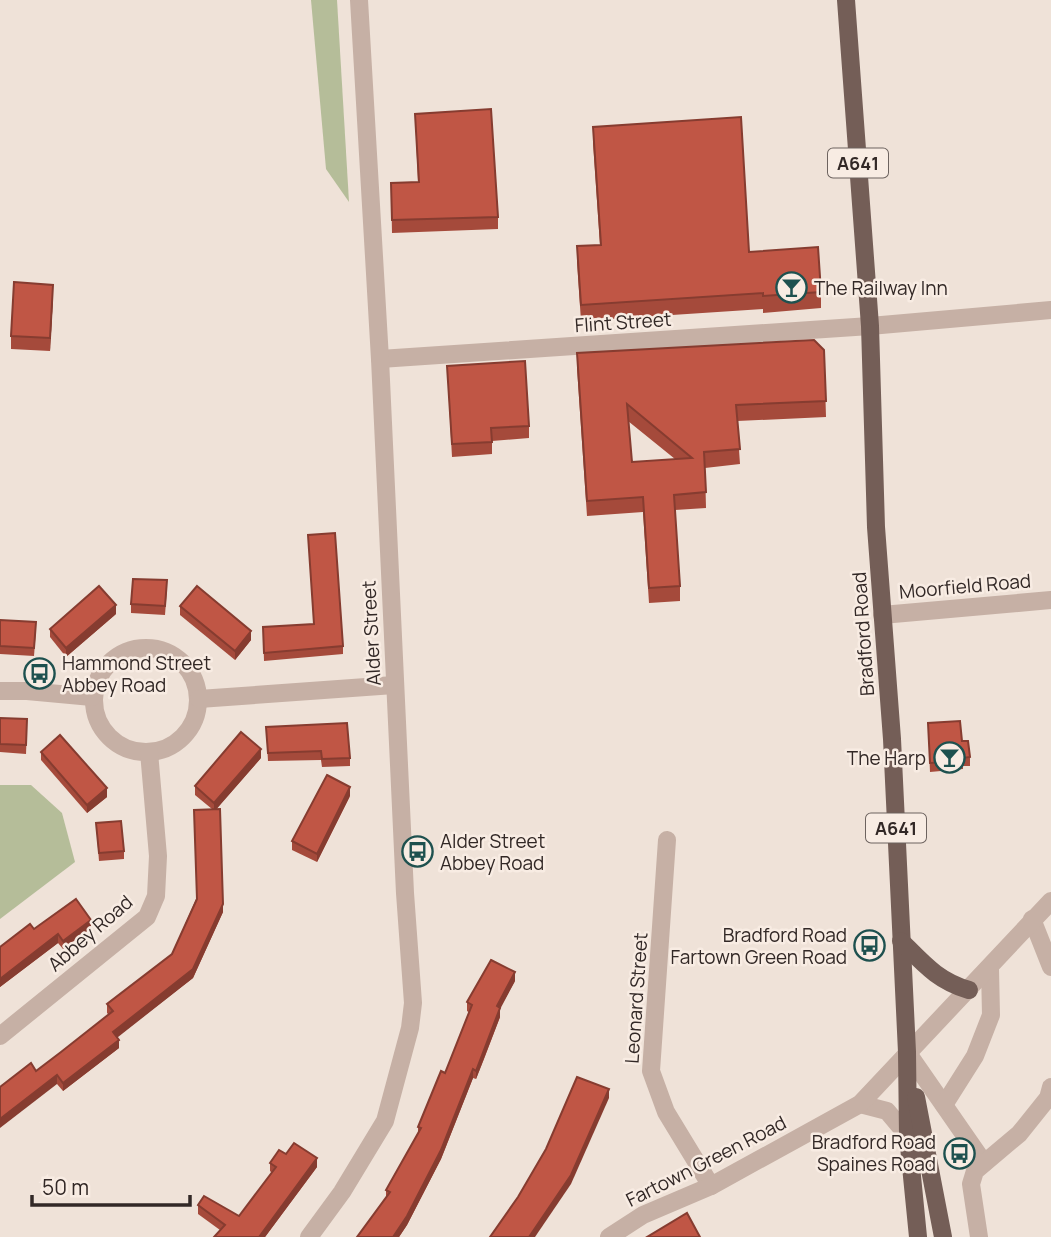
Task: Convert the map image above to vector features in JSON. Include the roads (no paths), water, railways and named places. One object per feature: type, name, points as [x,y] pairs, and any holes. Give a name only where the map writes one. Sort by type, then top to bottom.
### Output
[{"type":"main road","name":"Bradford Road","points":[[846,0],[870,326],[876,527],[892,739],[907,1052]]},
{"type":"main road","points":[[901,941],[936,976],[949,984],[969,990]]},
{"type":"main road","name":"A641","points":[[907,1052],[908,1136],[918,1237]]},
{"type":"main road","name":"A641","points":[[907,1052],[943,1237]]},
{"type":"street","name":"Alder Street","points":[[309,1237],[342,1192],[385,1121],[410,1028],[413,1003],[359,0]]},
{"type":"street","name":"Flint Street","points":[[380,359],[870,326],[1051,310]]},
{"type":"street","name":"Moorfield Road","points":[[882,609],[1051,600]]},
{"type":"street","points":[[143,648],[170,653],[185,664],[195,681],[199,698],[196,717],[189,731],[176,743],[156,752],[137,752],[117,744],[104,731],[96,717],[92,697],[96,681],[108,664],[125,652],[143,648]]},
{"type":"street","points":[[199,698],[394,685]]},
{"type":"street","points":[[0,691],[92,697]]},
{"type":"street","name":"Abbey Road","points":[[0,1036],[147,917],[156,896],[158,856],[149,752]]},
{"type":"street","name":"Leonard Street","points":[[667,840],[651,1071],[666,1112],[711,1186]]},
{"type":"street","name":"Fartown Green Road","points":[[609,1237],[643,1215],[711,1186],[860,1104],[907,1052],[990,969],[1032,919],[1051,901]]},
{"type":"street","points":[[1032,919],[1051,967]]},
{"type":"street","points":[[944,1105],[975,1056],[991,1015],[990,969]]},
{"type":"street","points":[[907,1052],[984,1163]]},
{"type":"street","points":[[979,1237],[971,1184],[975,1171],[1019,1134],[1050,1095]]},
{"type":"street","points":[[860,1104],[887,1111],[908,1136]]},
{"type":"place","name":"The Railway Inn","points":[[791,288]]},
{"type":"place","name":"Hammond Street Abbey Road","points":[[39,674]]},
{"type":"place","name":"The Harp","points":[[949,758]]},
{"type":"place","name":"Alder Street Abbey Road","points":[[417,852]]},
{"type":"place","name":"Bradford Road Fartown Green Road","points":[[870,946]]},
{"type":"place","name":"Bradford Road Spaines Road","points":[[959,1153]]}]
